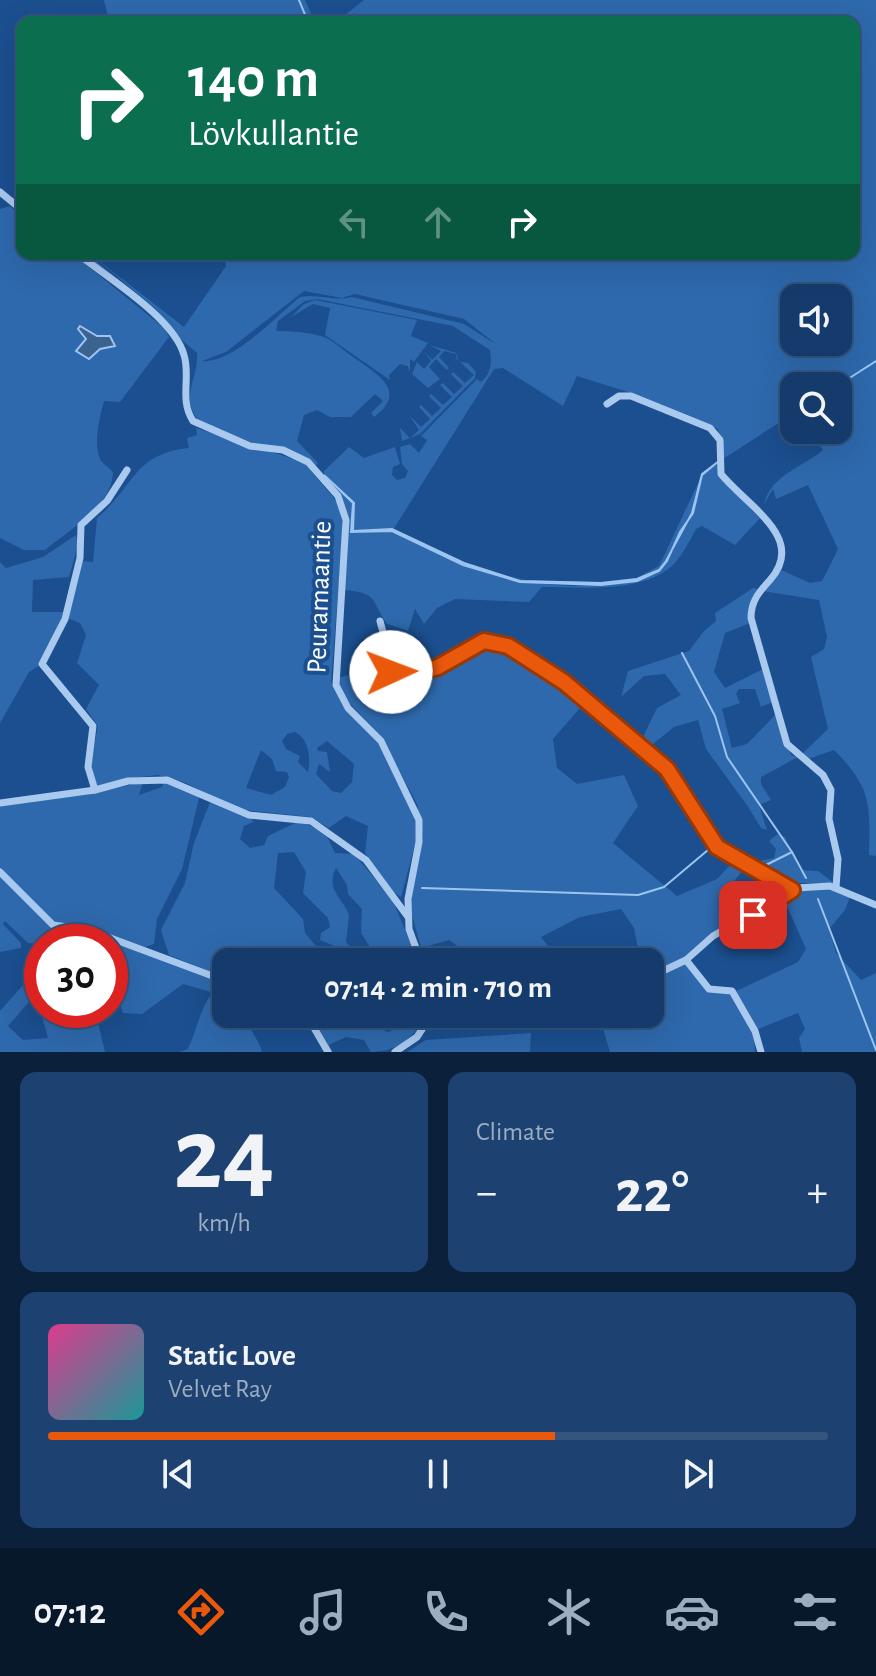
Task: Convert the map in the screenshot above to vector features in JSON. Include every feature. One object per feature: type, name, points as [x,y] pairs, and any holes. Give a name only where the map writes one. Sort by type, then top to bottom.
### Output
[{"type":"street","points":[[0,192],[16,205]]},
{"type":"street","name":"Peuramaantie","points":[[86,260],[158,318],[176,337],[186,361],[185,402],[193,421],[250,446],[297,455],[308,462],[342,504],[346,520],[336,685],[348,708],[381,741],[414,804],[421,834],[408,899],[408,917],[417,948]]},
{"type":"street","points":[[607,404],[619,396],[631,396],[710,428],[720,440],[721,474],[781,537],[784,547],[779,566],[753,602],[751,618],[787,744],[823,775],[831,790],[829,819],[838,859],[836,888]]},
{"type":"street","points":[[95,790],[88,767],[93,726],[42,664],[65,619],[80,558],[81,525],[107,501],[127,470]]},
{"type":"street","points":[[380,621],[395,677],[422,674],[478,643],[491,641],[508,646],[556,677],[667,769],[717,847],[792,890]]},
{"type":"street","points":[[0,803],[95,790],[128,781],[167,780],[249,815],[311,821],[366,860],[408,917]]},
{"type":"street","points":[[0,872],[53,925],[89,930],[212,976]]},
{"type":"street","points":[[664,970],[686,960],[713,936],[792,890],[810,885],[836,888],[876,905]]},
{"type":"street","points":[[396,902],[408,899]]},
{"type":"street","points":[[686,960],[709,989],[732,991],[755,1031],[761,1052]]},
{"type":"street","points":[[314,1028],[328,1052]]},
{"type":"street","points":[[395,1052],[417,1037],[423,1028]]},
{"type":"shaded area","points":[[104,0],[305,0],[312,16],[108,16]]},
{"type":"shaded area","points":[[364,0],[876,0],[876,856],[869,855],[868,810],[856,775],[834,750],[805,760],[800,756],[828,729],[811,657],[824,649],[827,637],[819,600],[762,591],[779,569],[810,583],[822,581],[838,549],[808,485],[776,499],[773,489],[764,504],[767,494],[780,479],[823,450],[819,444],[852,444],[852,372],[780,372],[780,422],[723,459],[718,429],[628,392],[577,376],[563,406],[503,368],[494,369],[393,530],[400,533],[391,531],[484,571],[521,580],[578,586],[592,585],[528,580],[601,582],[636,578],[659,566],[702,475],[718,464],[730,489],[760,518],[735,545],[702,526],[696,529],[672,566],[639,582],[606,587],[542,587],[529,602],[455,599],[437,608],[424,624],[415,609],[408,631],[387,624],[368,595],[343,590],[347,517],[341,497],[323,472],[349,447],[364,458],[395,447],[400,464],[393,467],[392,475],[397,480],[405,478],[408,471],[402,464],[400,447],[410,444],[419,453],[427,440],[421,436],[477,379],[481,382],[487,375],[491,364],[490,350],[453,326],[317,299],[305,301],[278,321],[276,331],[310,334],[329,340],[379,377],[389,391],[384,408],[374,417],[371,413],[383,401],[375,394],[351,417],[330,417],[317,410],[304,415],[297,441],[318,463],[315,466],[289,450],[253,443],[200,422],[190,397],[197,353],[88,260],[94,260],[180,329],[98,260],[184,327],[226,266],[225,260],[860,260],[860,16],[344,16]],"holes":[[[304,291],[342,298],[355,294],[464,319],[497,345],[464,324],[352,297],[339,299],[307,296],[300,297],[240,347],[214,360],[202,361],[226,352]]]},
{"type":"shaded area","points":[[10,206],[16,212],[16,260],[80,260],[164,328],[169,337],[120,402],[104,401],[97,446],[100,459],[113,473],[105,497],[87,517],[45,550],[24,550],[0,538],[0,209]]},
{"type":"shaded area","points":[[315,300],[417,320],[411,336],[428,343],[414,362],[410,359],[410,373],[408,366],[400,364],[389,375],[390,380],[325,335],[330,308],[313,304],[291,317],[304,304]]},
{"type":"shaded area","points":[[80,326],[97,336],[110,336],[115,346],[100,349],[89,359],[76,351],[86,339],[78,329]]},
{"type":"shaded area","points":[[430,345],[456,353],[458,358],[457,361],[456,354],[444,351],[439,357],[449,368],[447,370],[436,359],[429,367],[440,379],[428,388],[412,374],[417,362],[424,369],[431,361],[424,351],[432,360],[441,351]]},
{"type":"shaded area","points":[[460,362],[468,363],[476,372],[475,378],[420,434],[410,438],[419,430],[410,416],[421,427],[430,419],[419,407],[421,405],[432,416],[441,408],[429,396],[431,394],[443,405],[452,397],[440,385],[443,383],[454,394],[463,386],[451,374],[453,372],[465,383],[474,375]]},
{"type":"shaded area","points":[[196,428],[303,462],[340,505],[343,529],[331,682],[346,709],[377,739],[414,810],[418,833],[401,897],[393,892],[365,853],[368,826],[346,816],[329,828],[310,817],[236,809],[186,783],[158,775],[123,779],[98,788],[90,765],[98,726],[86,709],[99,685],[77,663],[86,635],[80,623],[67,618],[81,561],[93,562],[97,518],[136,473],[156,457],[189,448],[187,438],[197,435]],"holes":[[[295,732],[308,749],[308,772],[298,762],[300,756],[286,749],[282,741],[287,734]],[[327,741],[354,764],[352,782],[341,793],[332,791],[316,774],[319,764],[330,772],[327,752],[318,751],[317,748]],[[261,750],[272,759],[276,771],[287,772],[289,777],[285,787],[271,795],[246,788]]]},
{"type":"shaded area","points":[[400,428],[410,438],[402,441]]},
{"type":"shaded area","points":[[324,475],[354,503],[353,531],[392,529],[464,563],[520,581],[601,583],[637,579],[659,570],[672,550],[659,571],[637,581],[601,585],[520,582],[463,565],[392,531],[351,532],[353,503]]},
{"type":"shaded area","points":[[76,535],[78,545],[69,577],[33,580],[32,612],[64,612],[40,665],[29,672],[0,723],[0,562],[6,568],[43,557]]},
{"type":"shaded area","points":[[435,549],[512,577],[470,565]]},
{"type":"shaded area","points":[[753,588],[758,589],[750,623],[725,633],[714,672],[725,688],[763,669],[773,702],[761,707],[755,689],[739,689],[736,694],[740,703],[722,709],[732,748],[747,744],[776,714],[791,755],[798,757],[761,777],[761,784],[771,800],[759,805],[767,830],[761,828],[706,749],[698,720],[674,727],[648,748],[640,743],[657,708],[681,695],[665,674],[644,676],[621,697],[628,671],[689,651],[716,621],[715,613]]},
{"type":"shaded area","points":[[482,645],[509,648],[586,701],[553,739],[557,768],[577,784],[624,775],[638,806],[613,843],[677,896],[717,879],[735,860],[747,865],[727,890],[733,900],[758,895],[765,903],[686,957],[664,967],[664,948],[638,948],[634,928],[621,909],[580,917],[541,937],[549,948],[460,948],[449,940],[421,948],[410,907],[423,835],[417,804],[381,736],[343,696],[337,678],[353,674],[396,682],[431,678]]},
{"type":"shaded area","points":[[165,781],[196,792],[199,798],[182,869],[157,919],[154,944],[145,947],[128,941],[128,924],[24,924],[24,939],[5,921],[3,924],[21,943],[21,948],[0,952],[0,805],[86,795],[143,782],[139,795],[162,787]]},
{"type":"shaded area","points":[[210,802],[251,816],[253,822],[244,826],[240,839],[250,848],[264,845],[268,836],[299,821],[325,832],[335,853],[354,854],[392,899],[413,948],[370,948],[361,933],[362,909],[348,894],[347,885],[336,868],[333,887],[349,915],[346,942],[352,948],[334,948],[320,940],[321,933],[330,927],[328,918],[303,893],[306,872],[294,852],[278,853],[274,888],[303,919],[305,933],[318,948],[212,948],[212,972],[169,955],[161,930],[185,883],[194,843]]},
{"type":"shaded area","points":[[778,834],[785,837],[800,870],[818,871],[834,883],[788,883],[761,865],[760,861],[774,858],[776,849],[769,841]]},
{"type":"shaded area","points":[[825,888],[850,897],[845,910],[829,929],[836,953],[861,980],[876,973],[876,1052],[802,1052],[799,1038],[805,1029],[798,1013],[756,1030],[734,992],[798,962],[806,949],[783,897],[797,890]]},
{"type":"shaded area","points":[[128,947],[212,979],[211,992],[183,984],[142,1014],[128,1013]]},
{"type":"shaded area","points":[[685,962],[708,990],[732,993],[754,1031],[755,1052],[610,1052],[603,1028],[664,1028],[664,972]]},
{"type":"shaded area","points":[[24,984],[24,1008],[8,1026],[23,1040],[48,1038],[45,1028],[99,1028],[105,1052],[0,1052],[0,1011]]},
{"type":"shaded area","points":[[212,994],[212,1028],[250,1028],[262,1052],[179,1052],[188,1049]]},
{"type":"shaded area","points":[[317,1028],[385,1028],[387,1032],[418,1028],[405,1041],[390,1049],[371,1052],[364,1040],[346,1037],[329,1045],[333,1052],[330,1052]]},
{"type":"shaded area","points":[[531,1033],[530,1052],[407,1052],[426,1040]]},
{"type":"waterway","points":[[299,0],[306,16]]},
{"type":"waterway","points":[[852,376],[876,361]]},
{"type":"waterway","points":[[682,653],[715,716],[727,757],[792,852]]},
{"type":"waterway","points":[[422,888],[638,895],[664,887],[708,850],[713,851]]},
{"type":"waterway","points":[[764,866],[792,852],[806,878]]},
{"type":"waterway","points":[[818,899],[876,1050]]},
{"type":"route","points":[[391,672],[401,678],[422,674],[478,643],[495,641],[508,646],[571,687],[667,769],[717,847],[754,865],[792,890],[753,915]]}]
